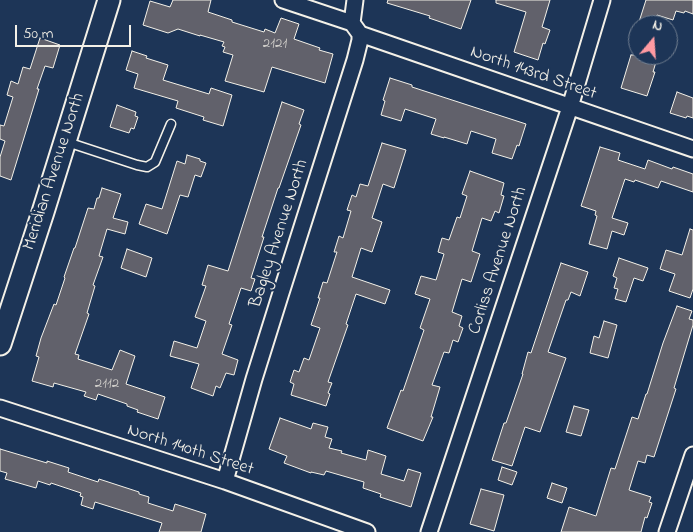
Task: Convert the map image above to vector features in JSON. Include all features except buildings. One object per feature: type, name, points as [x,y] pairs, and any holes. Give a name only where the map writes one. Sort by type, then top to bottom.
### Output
[{"type":"street","name":"Meridian Avenue North","points":[[0,344],[109,0]]},
{"type":"street","name":"North 143rd Street","points":[[283,0],[570,107],[693,149]]},
{"type":"street","name":"Bagley Avenue North","points":[[224,481],[254,378],[355,60],[360,40],[356,28],[355,0]]},
{"type":"street","name":"Corliss Avenue North","points":[[429,532],[570,107],[602,0]]},
{"type":"street","name":"North 140th Street","points":[[0,408],[224,481],[366,532]]},
{"type":"street","points":[[667,532],[693,455]]},
{"type":"lane","points":[[65,141],[147,167],[155,162],[171,124]]}]
